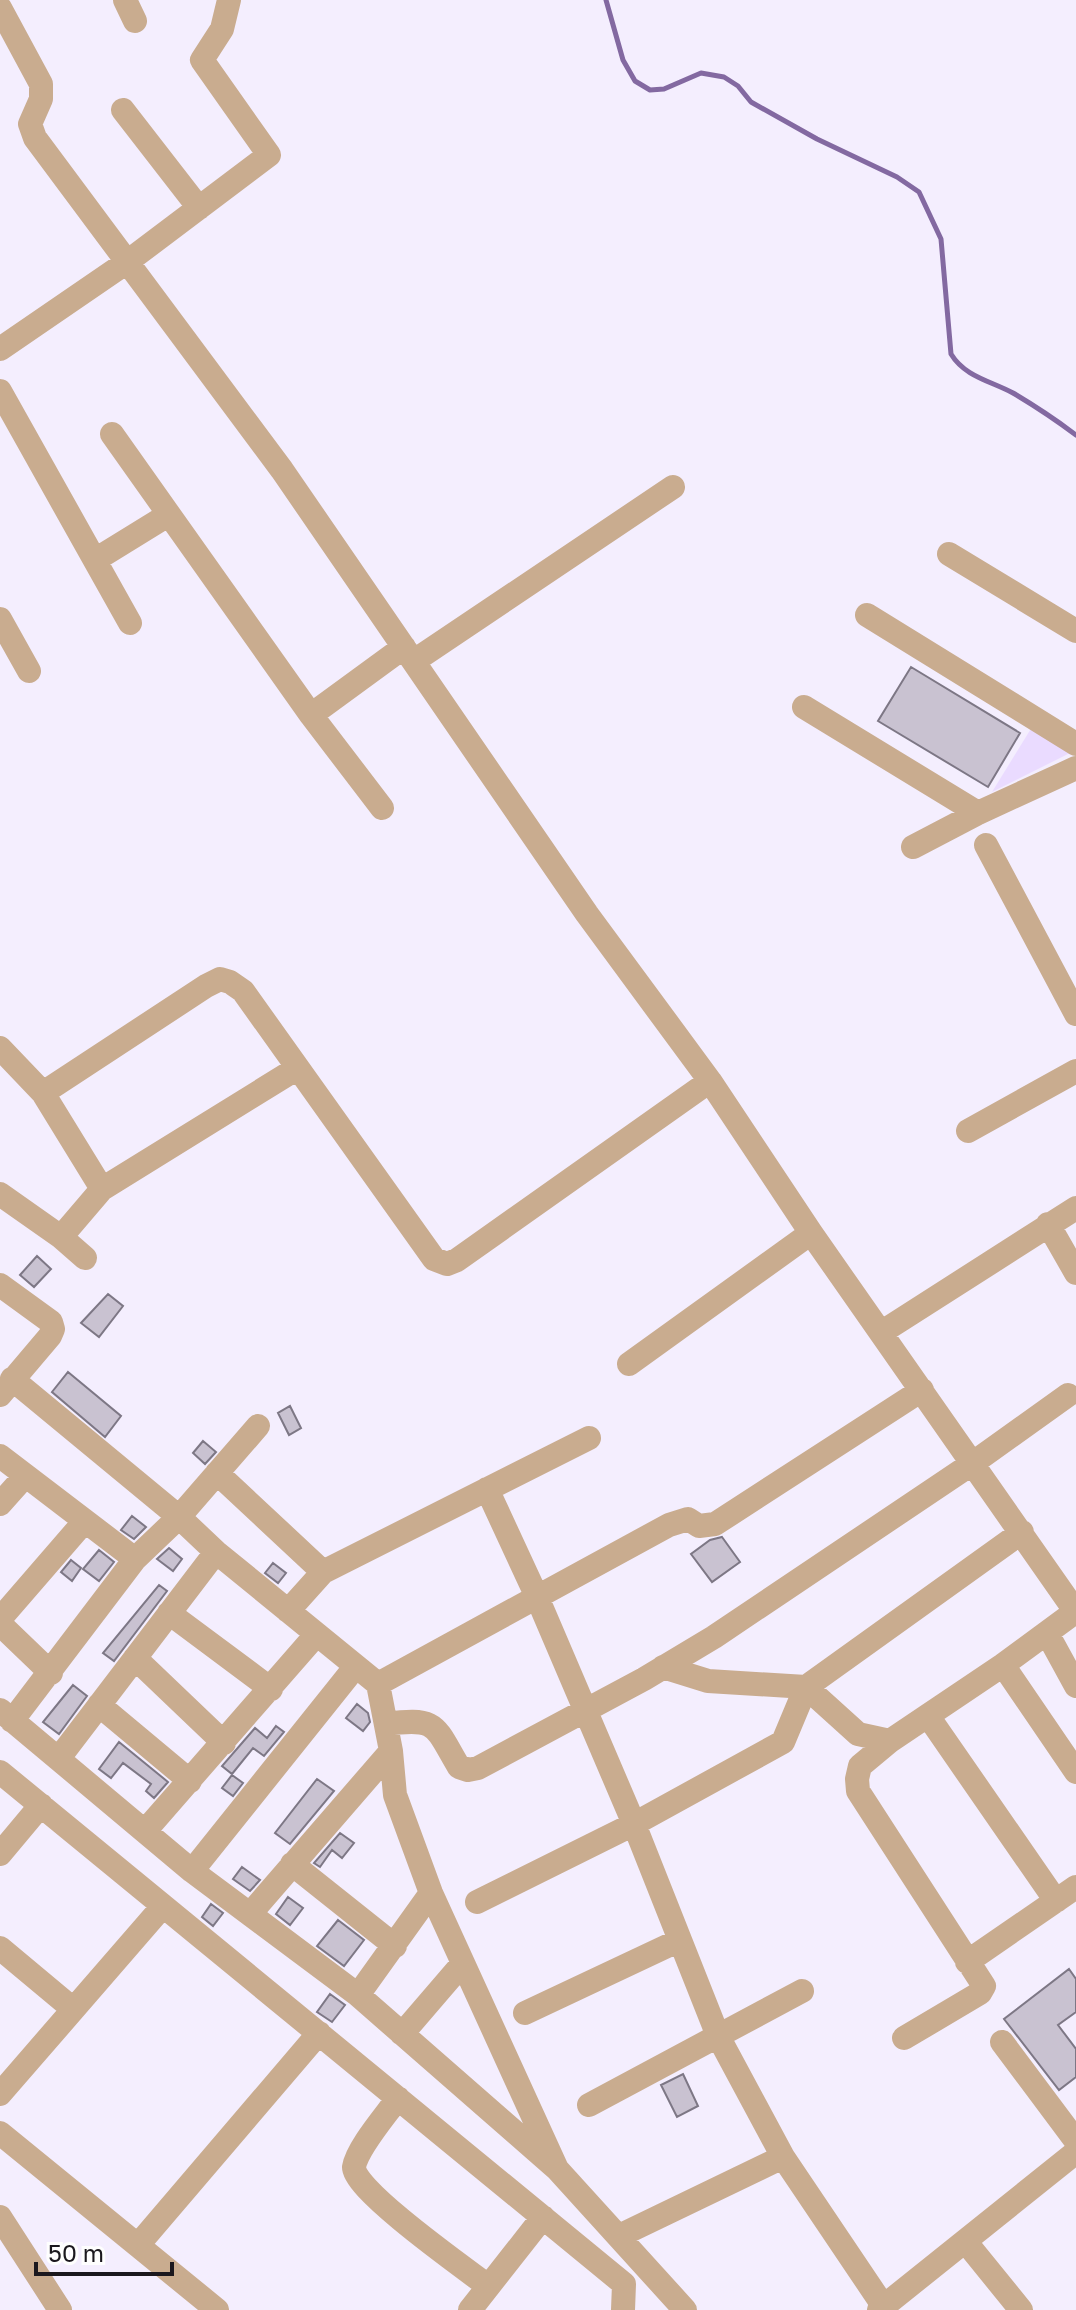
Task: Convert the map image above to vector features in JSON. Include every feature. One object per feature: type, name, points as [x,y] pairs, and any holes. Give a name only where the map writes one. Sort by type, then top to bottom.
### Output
[{"type":"street","points":[[0,349],[127,262],[269,155],[202,60],[222,29],[229,0]]},
{"type":"street","points":[[0,8],[41,84],[41,99],[30,124],[35,138],[282,470],[587,914],[661,1011],[811,1233],[1076,1612],[890,1741],[860,1766],[858,1791],[984,1986],[983,1990],[904,2038]]},
{"type":"street","points":[[123,110],[199,208]]},
{"type":"street","points":[[0,391],[130,623]]},
{"type":"street","points":[[112,434],[311,715],[382,808]]},
{"type":"street","points":[[311,715],[673,487]]},
{"type":"street","points":[[95,560],[168,515]]},
{"type":"street","points":[[949,554],[1076,631]]},
{"type":"street","points":[[867,615],[1076,744]]},
{"type":"street","points":[[0,619],[29,671]]},
{"type":"street","points":[[804,707],[978,813]]},
{"type":"street","points":[[913,847],[1076,768]]},
{"type":"street","points":[[986,845],[1076,1014]]},
{"type":"street","points":[[43,1093],[220,979],[230,982],[243,991],[434,1259],[447,1264],[457,1260],[710,1081]]},
{"type":"street","points":[[0,1048],[43,1093],[102,1189]]},
{"type":"street","points":[[61,1237],[102,1189],[296,1069]]},
{"type":"street","points":[[968,1131],[1076,1071]]},
{"type":"street","points":[[0,1194],[85,1258]]},
{"type":"street","points":[[882,1332],[1076,1208]]},
{"type":"street","points":[[1048,1224],[1076,1273]]},
{"type":"street","points":[[629,1364],[811,1233]]},
{"type":"street","points":[[1,1288],[51,1322],[53,1329],[6,1387],[179,1517],[216,1552],[378,1684],[391,1751],[395,1795],[431,1893],[557,2169]]},
{"type":"street","points":[[378,1684],[669,1525],[688,1519],[699,1526],[715,1524],[922,1390]]},
{"type":"street","points":[[386,1724],[417,1720],[430,1724],[441,1734],[459,1767],[468,1770],[478,1768],[714,1637],[973,1463],[1068,1395]]},
{"type":"street","points":[[258,1426],[179,1517],[135,1559],[51,1673],[6,1716],[192,1871],[358,1995],[557,2169],[685,2310]]},
{"type":"street","points":[[288,1611],[323,1572],[589,1438]]},
{"type":"street","points":[[0,1456],[135,1559]]},
{"type":"street","points":[[217,1473],[323,1572]]},
{"type":"street","points":[[0,1504],[25,1476]]},
{"type":"street","points":[[487,1489],[634,1824],[718,2036],[783,2157],[881,2308],[1076,2152]]},
{"type":"street","points":[[51,1673],[0,1622],[84,1522]]},
{"type":"street","points":[[477,1902],[634,1824],[783,1742],[806,1687],[1022,1532]]},
{"type":"street","points":[[59,1758],[216,1552]]},
{"type":"street","points":[[169,1613],[271,1689]]},
{"type":"street","points":[[1047,1633],[1076,1686]]},
{"type":"street","points":[[145,1831],[316,1635]]},
{"type":"street","points":[[135,1658],[224,1743]]},
{"type":"street","points":[[1003,1665],[1076,1772]]},
{"type":"street","points":[[192,1871],[356,1666]]},
{"type":"street","points":[[663,1667],[708,1681],[806,1687],[858,1734],[890,1741]]},
{"type":"street","points":[[99,1705],[190,1781]]},
{"type":"street","points":[[928,1716],[1066,1894],[967,1962]]},
{"type":"street","points":[[250,1914],[391,1751]]},
{"type":"street","points":[[0,1772],[624,2284],[623,2310]]},
{"type":"street","points":[[0,1854],[41,1805]]},
{"type":"street","points":[[292,1864],[395,1946]]},
{"type":"street","points":[[358,1995],[431,1893]]},
{"type":"street","points":[[0,2094],[163,1906]]},
{"type":"street","points":[[525,2013],[680,1940]]},
{"type":"street","points":[[0,1948],[73,2009]]},
{"type":"street","points":[[402,2034],[463,1963]]},
{"type":"street","points":[[589,2105],[802,1991]]},
{"type":"street","points":[[138,2245],[319,2033]]},
{"type":"street","points":[[1002,2042],[1076,2141]]},
{"type":"street","points":[[398,2098],[359,2155],[354,2169],[356,2177],[375,2197],[488,2286]]},
{"type":"street","points":[[0,2133],[217,2310]]},
{"type":"street","points":[[619,2236],[783,2157]]},
{"type":"street","points":[[0,2217],[60,2310]]},
{"type":"street","points":[[470,2310],[543,2217]]},
{"type":"street","points":[[965,2241],[1021,2310]]},
{"type":"shaded area","points":[[1032,727],[1074,751],[992,792]]},
{"type":"building","points":[[911,667],[1020,733],[988,787],[878,721]]},
{"type":"building","points":[[37,1256],[51,1269],[34,1287],[20,1275]]},
{"type":"building","points":[[108,1294],[123,1306],[99,1337],[81,1323]]},
{"type":"building","points":[[68,1372],[121,1416],[105,1437],[52,1392]]},
{"type":"building","points":[[290,1406],[301,1428],[289,1435],[278,1413]]},
{"type":"building","points":[[203,1441],[216,1452],[205,1464],[193,1453]]},
{"type":"building","points":[[132,1516],[146,1527],[134,1539],[121,1530]]},
{"type":"building","points":[[722,1537],[740,1562],[712,1582],[691,1554],[710,1540]]},
{"type":"building","points":[[169,1548],[182,1559],[173,1571],[157,1559]]},
{"type":"building","points":[[99,1550],[114,1562],[99,1581],[83,1569]]},
{"type":"building","points":[[71,1560],[81,1568],[72,1581],[61,1572]]},
{"type":"building","points":[[273,1563],[286,1573],[278,1583],[265,1573]]},
{"type":"building","points":[[159,1585],[167,1591],[114,1661],[103,1653]]},
{"type":"building","points":[[73,1685],[87,1696],[59,1734],[43,1722]]},
{"type":"building","points":[[357,1704],[368,1713],[370,1722],[363,1731],[346,1718]]},
{"type":"building","points":[[276,1726],[284,1732],[264,1756],[253,1748],[232,1774],[222,1766],[255,1728],[267,1738]]},
{"type":"building","points":[[119,1742],[168,1782],[154,1798],[146,1791],[151,1784],[123,1763],[111,1778],[99,1769]]},
{"type":"building","points":[[232,1775],[243,1783],[233,1796],[222,1788]]},
{"type":"building","points":[[317,1779],[334,1791],[290,1844],[275,1833]]},
{"type":"building","points":[[340,1833],[354,1843],[342,1858],[332,1850],[320,1867],[314,1863]]},
{"type":"building","points":[[242,1867],[260,1880],[250,1891],[233,1879]]},
{"type":"building","points":[[288,1897],[303,1908],[290,1925],[276,1914]]},
{"type":"building","points":[[211,1904],[223,1913],[213,1926],[202,1917]]},
{"type":"building","points":[[338,1920],[364,1940],[344,1966],[317,1946]]},
{"type":"building","points":[[1069,1969],[1076,1979],[1076,2012],[1058,2025],[1076,2049],[1076,2077],[1059,2090],[1004,2019]]},
{"type":"building","points":[[330,1994],[345,2005],[332,2022],[317,2012]]},
{"type":"building","points":[[683,2074],[698,2106],[677,2117],[661,2085]]},
{"type":"waterway","points":[[606,0],[623,60],[635,81],[650,90],[664,89],[701,73],[724,77],[738,86],[751,102],[817,139],[897,177],[919,192],[941,239],[951,354],[971,373],[1013,393],[1076,435]]}]
